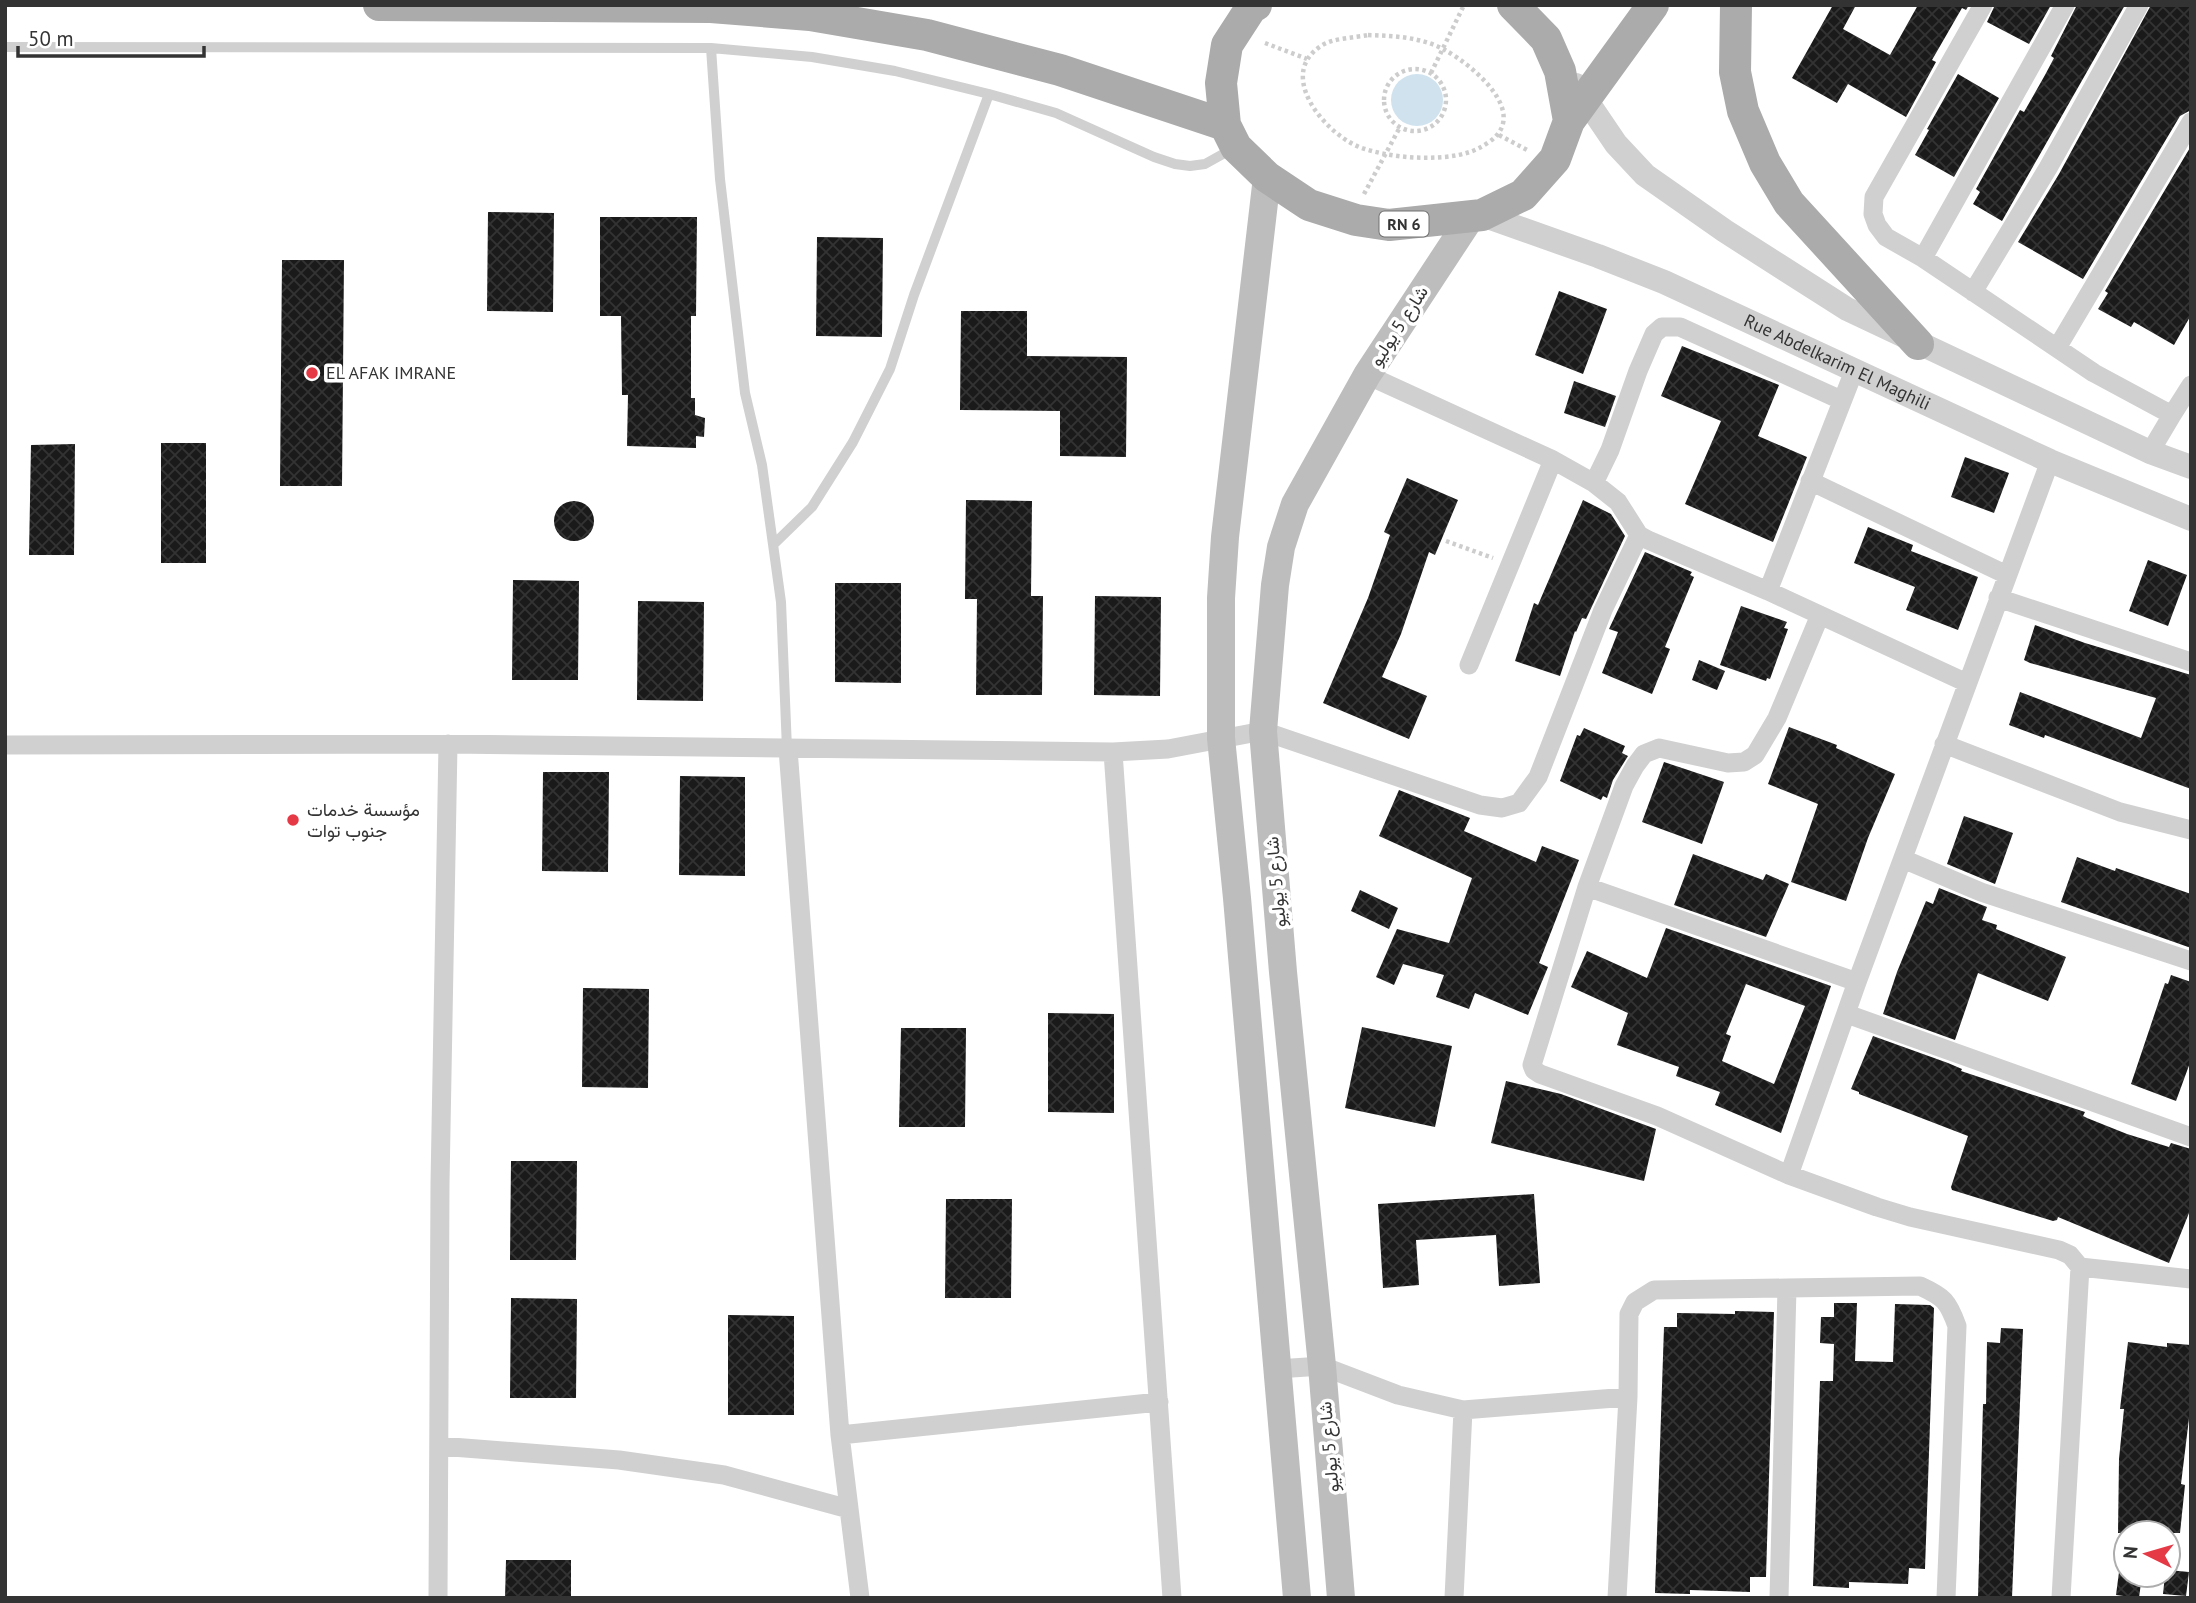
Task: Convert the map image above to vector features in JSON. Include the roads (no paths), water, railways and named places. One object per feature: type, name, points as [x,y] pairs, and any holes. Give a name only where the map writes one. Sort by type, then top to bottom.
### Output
[{"type":"main road","name":"RN 6","points":[[379,5],[711,7],[810,15],[927,35],[1060,70],[1230,136],[1267,177],[1309,205],[1356,220],[1389,225],[1476,216],[1523,195],[1555,159],[1576,109],[1653,5]]},
{"type":"main road","points":[[1230,136],[1221,83],[1227,45],[1251,8],[1256,5]]},
{"type":"main road","points":[[1513,5],[1546,39],[1576,109]]},
{"type":"main road","points":[[1736,5],[1735,58],[1742,111],[1765,163],[1789,203],[1918,344]]},
{"type":"main road","points":[[1267,177],[1225,537],[1221,598],[1221,737],[1297,1598]]},
{"type":"main road","name":"شارع 5 يوليو","points":[[1341,1598],[1322,1366],[1284,986],[1264,731],[1275,585],[1281,547],[1295,505],[1367,375],[1476,216]]},
{"type":"street","points":[[1983,5],[1874,197],[1877,225],[1886,237],[1923,258],[2094,373],[2172,415]]},
{"type":"street","points":[[1923,258],[2066,5]]},
{"type":"street","points":[[1973,292],[2048,168],[2139,5]]},
{"type":"street","points":[[1576,109],[1616,144],[1645,175],[1725,231],[1847,309],[2150,452],[2191,467]]},
{"type":"street","points":[[2057,348],[2191,122]]},
{"type":"street","name":"Rue Abdelkarim El Maghili","points":[[1476,216],[1598,256],[1664,282],[2050,461],[2191,519]]},
{"type":"street","points":[[1594,483],[1610,450],[1654,334],[1662,327],[1680,327],[1841,400]]},
{"type":"street","points":[[1768,591],[1854,371]]},
{"type":"street","points":[[1367,375],[1553,460],[1594,483],[1618,502],[1639,535],[1967,683]]},
{"type":"street","points":[[2150,452],[2191,385]]},
{"type":"street","points":[[1469,665],[1553,460]]},
{"type":"street","points":[[1788,1175],[2050,461]]},
{"type":"street","points":[[1810,481],[2007,575]]},
{"type":"street","points":[[5,745],[448,744],[1113,752],[1168,749],[1264,731],[1480,805],[1502,808],[1519,803],[1538,777],[1604,610],[1639,535]]},
{"type":"street","points":[[1998,598],[2191,662]]},
{"type":"street","points":[[1820,615],[1777,718],[1755,755],[1744,762],[1728,763],[1659,748],[1644,754],[1624,786],[1587,887],[1532,1059],[1534,1070],[1657,1116],[1788,1175],[1910,1217],[2059,1250],[2070,1255],[2080,1267],[2061,1598]]},
{"type":"street","points":[[438,1598],[440,1184],[448,744]]},
{"type":"street","points":[[1944,744],[2120,812],[2191,830]]},
{"type":"street","points":[[788,749],[840,1435],[860,1598]]},
{"type":"street","points":[[1113,752],[1172,1598]]},
{"type":"street","points":[[1903,859],[1981,892],[2191,961]]},
{"type":"street","points":[[1587,887],[1857,982]]},
{"type":"street","points":[[1847,1014],[2191,1137]]},
{"type":"street","points":[[2080,1267],[2191,1279]]},
{"type":"street","points":[[1617,1598],[1628,1397],[1629,1314],[1635,1302],[1654,1290],[1920,1286],[1939,1294],[1949,1304],[1957,1326],[1946,1598]]},
{"type":"street","points":[[1779,1598],[1787,1288]]},
{"type":"street","points":[[1277,1369],[1322,1366],[1398,1395],[1462,1410],[1628,1397]]},
{"type":"street","points":[[840,1435],[1158,1402]]},
{"type":"street","points":[[1454,1598],[1462,1410]]},
{"type":"street","points":[[439,1446],[619,1460],[724,1475],[849,1509]]},
{"type":"lane","points":[[5,47],[711,48],[812,57],[895,72],[989,94],[1056,113],[1175,164],[1190,166],[1205,163],[1230,136]]},
{"type":"lane","points":[[711,48],[720,179],[745,393],[762,465],[775,543],[781,602],[788,749]]},
{"type":"lane","points":[[775,543],[812,507],[853,442],[890,369],[914,295],[989,94]]},
{"type":"water","points":[[1417,74],[1427,76],[1435,82],[1441,90],[1441,110],[1435,118],[1427,124],[1417,126],[1407,124],[1399,118],[1393,110],[1391,100],[1393,90],[1399,82],[1407,76]]},
{"type":"place","name":"EL AFAK IMRANE","points":[[312,373]]},
{"type":"place","name":"مؤسسة خدمات جنوب توات","points":[[293,820]]}]
